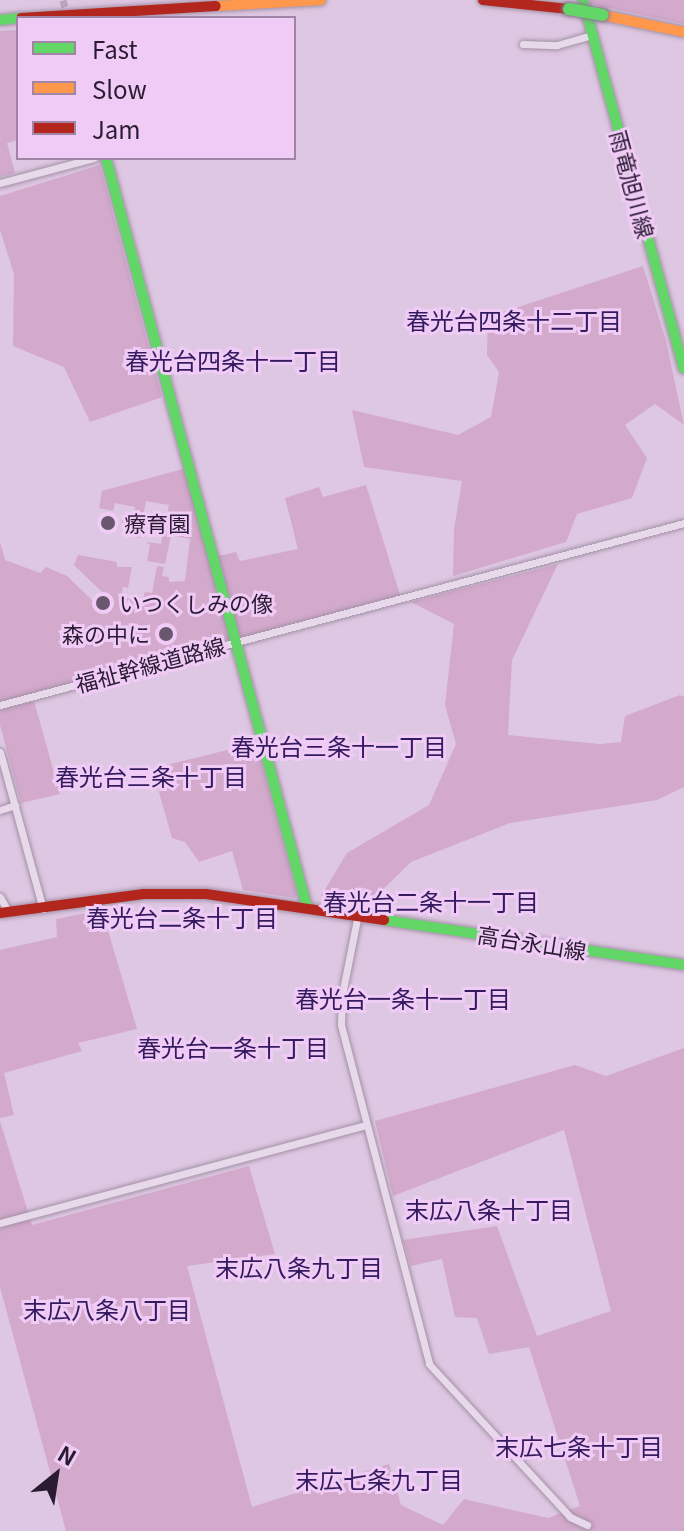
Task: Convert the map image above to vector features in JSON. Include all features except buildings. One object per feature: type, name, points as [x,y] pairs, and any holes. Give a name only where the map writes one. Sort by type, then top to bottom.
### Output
[{"type":"main road","points":[[53,16],[321,0]]},
{"type":"main road","points":[[483,0],[569,9],[684,32]]},
{"type":"main road","name":"雨竜旭川線","points":[[583,0],[684,368]]},
{"type":"main road","name":"福祉幹線道路線","points":[[107,160],[235,641]]},
{"type":"main road","points":[[235,641],[307,907]]},
{"type":"main road","name":"高台永山線","points":[[4,913],[175,892],[358,914],[684,965]]},
{"type":"street","points":[[523,44],[557,45],[593,35]]},
{"type":"street","points":[[0,183],[86,160]]},
{"type":"street","points":[[235,641],[684,523]]},
{"type":"street","name":"福祉幹線道路線","points":[[0,705],[235,641]]},
{"type":"street","points":[[0,752],[43,909]]},
{"type":"street","points":[[0,810],[15,805]]},
{"type":"street","points":[[0,897],[4,913]]},
{"type":"street","points":[[358,914],[342,995],[341,1025],[433,1372],[570,1517],[587,1525]]},
{"type":"street","points":[[0,1223],[366,1125]]},
{"type":"shaded area","points":[[590,0],[684,0],[684,24],[591,4]]},
{"type":"shaded area","points":[[16,30],[16,141],[7,143],[15,173],[0,177],[0,31]]},
{"type":"shaded area","points":[[100,165],[162,397],[90,422],[64,367],[13,346],[14,274],[0,230],[0,196]]},
{"type":"shaded area","points":[[643,266],[666,341],[684,425],[655,404],[625,425],[647,458],[632,498],[577,514],[566,542],[453,576],[454,529],[462,481],[364,467],[352,410],[458,435],[491,417],[499,372],[487,355],[488,317]]},
{"type":"shaded area","points":[[190,467],[214,557],[236,552],[240,561],[298,549],[285,498],[319,487],[323,497],[366,485],[401,598],[0,705],[0,542],[5,560],[40,573],[46,567],[67,576],[94,602],[103,593],[74,565],[78,555],[117,562],[117,567],[132,567],[128,588],[123,587],[121,597],[142,602],[145,592],[152,593],[157,566],[164,567],[162,576],[169,577],[169,582],[185,581],[190,539],[171,535],[165,564],[147,561],[150,545],[146,542],[161,544],[169,505],[146,501],[139,538],[128,535],[129,530],[123,529],[122,520],[133,522],[135,507],[115,503],[113,511],[99,508],[102,491]]},
{"type":"shaded area","points":[[558,564],[512,660],[508,735],[600,744],[621,742],[625,716],[680,695],[684,697],[684,787],[657,800],[510,823],[411,862],[369,903],[321,896],[347,853],[429,805],[456,744],[445,705],[454,624],[411,602]]},
{"type":"shaded area","points":[[34,701],[60,794],[21,803],[0,725],[0,710]]},
{"type":"shaded area","points":[[256,743],[297,895],[294,898],[243,890],[232,851],[199,862],[185,842],[172,838],[159,792],[154,768]]},
{"type":"shaded area","points":[[102,910],[137,1029],[78,1043],[82,1051],[4,1073],[14,1115],[0,1118],[0,950],[57,937],[56,919]]},
{"type":"shaded area","points":[[684,1048],[684,1531],[66,1531],[0,1287],[0,1121],[32,1225],[249,1166],[275,1254],[187,1266],[252,1507],[389,1464],[401,1505],[443,1525],[464,1499],[548,1518],[580,1506],[529,1347],[489,1354],[477,1318],[455,1317],[442,1259],[411,1266],[403,1240],[497,1226],[537,1336],[611,1311],[564,1130],[393,1196],[375,1121],[575,1065],[606,1076]]},
{"type":"tunnel","points":[[63,0],[68,16]]},
{"type":"traffic: fast","points":[[583,0],[684,368]]},
{"type":"traffic: fast","points":[[569,9],[602,15]]},
{"type":"traffic: fast","points":[[0,20],[16,18]]},
{"type":"traffic: fast","points":[[107,160],[307,907]]},
{"type":"traffic: fast","points":[[384,920],[684,965]]},
{"type":"traffic: slow","points":[[216,6],[321,0]]},
{"type":"traffic: slow","points":[[602,15],[684,32]]},
{"type":"traffic: jam","points":[[483,0],[569,9]]},
{"type":"traffic: jam","points":[[54,16],[216,6]]},
{"type":"traffic: jam","points":[[0,913],[144,894],[206,894],[384,920]]},
{"type":"place","name":"療育園","points":[[108,523]]},
{"type":"place","name":"いつくしみの像","points":[[103,603]]},
{"type":"place","name":"森の中に","points":[[166,634]]},
{"type":"district","name":"春光台四条十二丁目","points":[[514,320]]},
{"type":"district","name":"春光台四条十一丁目","points":[[233,360]]},
{"type":"district","name":"春光台三条十一丁目","points":[[339,746]]},
{"type":"district","name":"春光台三条十丁目","points":[[151,776]]},
{"type":"district","name":"春光台二条十一丁目","points":[[431,901]]},
{"type":"district","name":"春光台二条十丁目","points":[[182,917]]},
{"type":"district","name":"春光台一条十一丁目","points":[[403,998]]},
{"type":"district","name":"春光台一条十丁目","points":[[233,1047]]},
{"type":"district","name":"末広八条十丁目","points":[[489,1209]]},
{"type":"district","name":"末広八条九丁目","points":[[299,1267]]},
{"type":"district","name":"末広八条八丁目","points":[[107,1309]]},
{"type":"district","name":"末広七条十丁目","points":[[579,1446]]},
{"type":"district","name":"末広七条九丁目","points":[[379,1479]]}]
